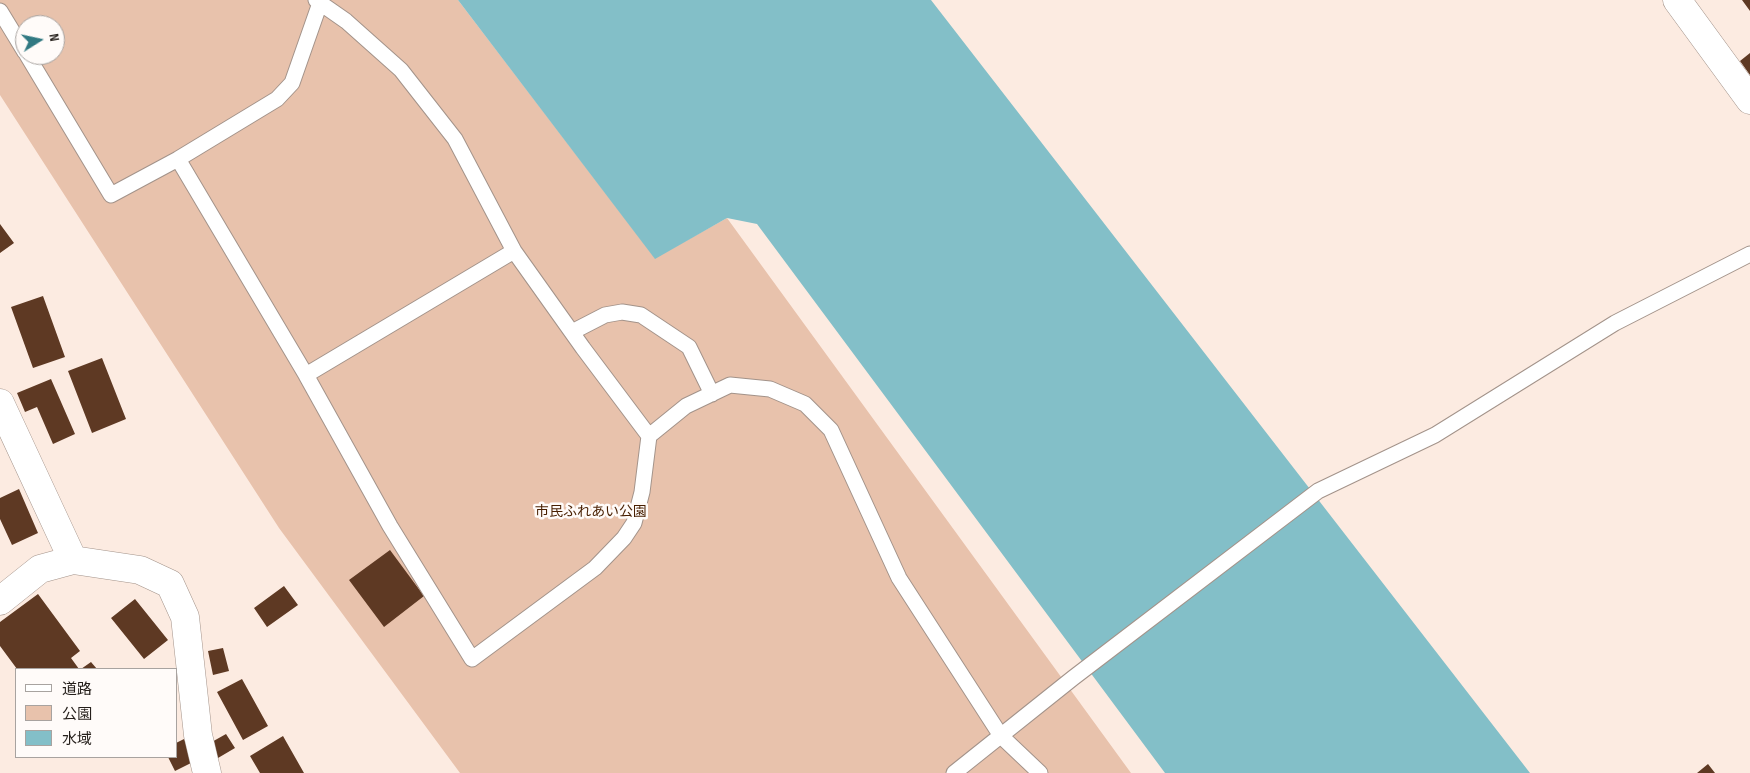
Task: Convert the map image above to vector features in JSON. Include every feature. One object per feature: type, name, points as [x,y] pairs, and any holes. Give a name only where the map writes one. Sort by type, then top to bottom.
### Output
[{"type":"street","points":[[1677,0],[1750,100]]},
{"type":"street","points":[[0,403],[73,560]]},
{"type":"street","points":[[0,601],[40,569],[73,560],[140,570],[170,584],[185,617],[198,736],[207,773]]},
{"type":"lane","points":[[33,65],[111,195],[178,159],[277,99],[292,83],[318,2],[346,21],[401,70],[455,139],[514,251],[649,436],[642,492],[634,523],[624,538],[595,568],[472,659],[390,526],[306,375],[178,159]]},
{"type":"lane","points":[[0,10],[15,35]]},
{"type":"lane","points":[[306,375],[514,251]]},
{"type":"lane","points":[[954,773],[1073,678],[1318,491],[1435,436],[1615,323],[1750,254]]},
{"type":"lane","points":[[572,332],[605,315],[622,312],[641,315],[689,347],[712,394]]},
{"type":"lane","points":[[649,436],[686,406],[730,385],[770,389],[805,404],[831,430],[899,578],[1001,736],[1040,773]]},
{"type":"green space","name":"市民ふれあい公園","points":[[0,0],[458,0],[655,258],[727,218],[1131,773],[460,773],[279,528],[0,95]]},
{"type":"water","points":[[458,0],[931,0],[1530,773],[1165,773],[757,224],[727,218],[655,259]]},
{"type":"building","points":[[1742,0],[1750,0],[1750,11]]},
{"type":"building","points":[[1750,53],[1750,75],[1740,61]]},
{"type":"building","points":[[0,224],[14,243],[0,253]]},
{"type":"building","points":[[43,296],[65,357],[33,368],[11,307]]},
{"type":"building","points":[[102,358],[126,419],[92,433],[68,371]]},
{"type":"building","points":[[51,379],[75,434],[53,444],[37,407],[25,412],[17,393]]},
{"type":"building","points":[[19,489],[38,533],[12,545],[0,519],[0,498]]},
{"type":"building","points":[[390,550],[424,596],[384,627],[349,580]]},
{"type":"building","points":[[284,586],[298,605],[267,627],[254,608]]},
{"type":"building","points":[[38,594],[80,651],[71,658],[78,668],[16,668],[0,646],[0,622]]},
{"type":"building","points":[[135,599],[168,640],[144,659],[111,618]]},
{"type":"building","points":[[223,648],[229,671],[213,675],[208,651]]},
{"type":"building","points":[[91,662],[96,668],[82,668]]},
{"type":"building","points":[[242,679],[268,726],[243,740],[217,692]]},
{"type":"building","points":[[226,734],[235,748],[218,758],[210,743]]},
{"type":"building","points":[[283,736],[304,773],[260,773],[250,756]]},
{"type":"building","points":[[184,739],[195,761],[175,771],[168,758],[178,758],[178,742]]},
{"type":"building","points":[[1708,764],[1715,773],[1697,773]]}]
